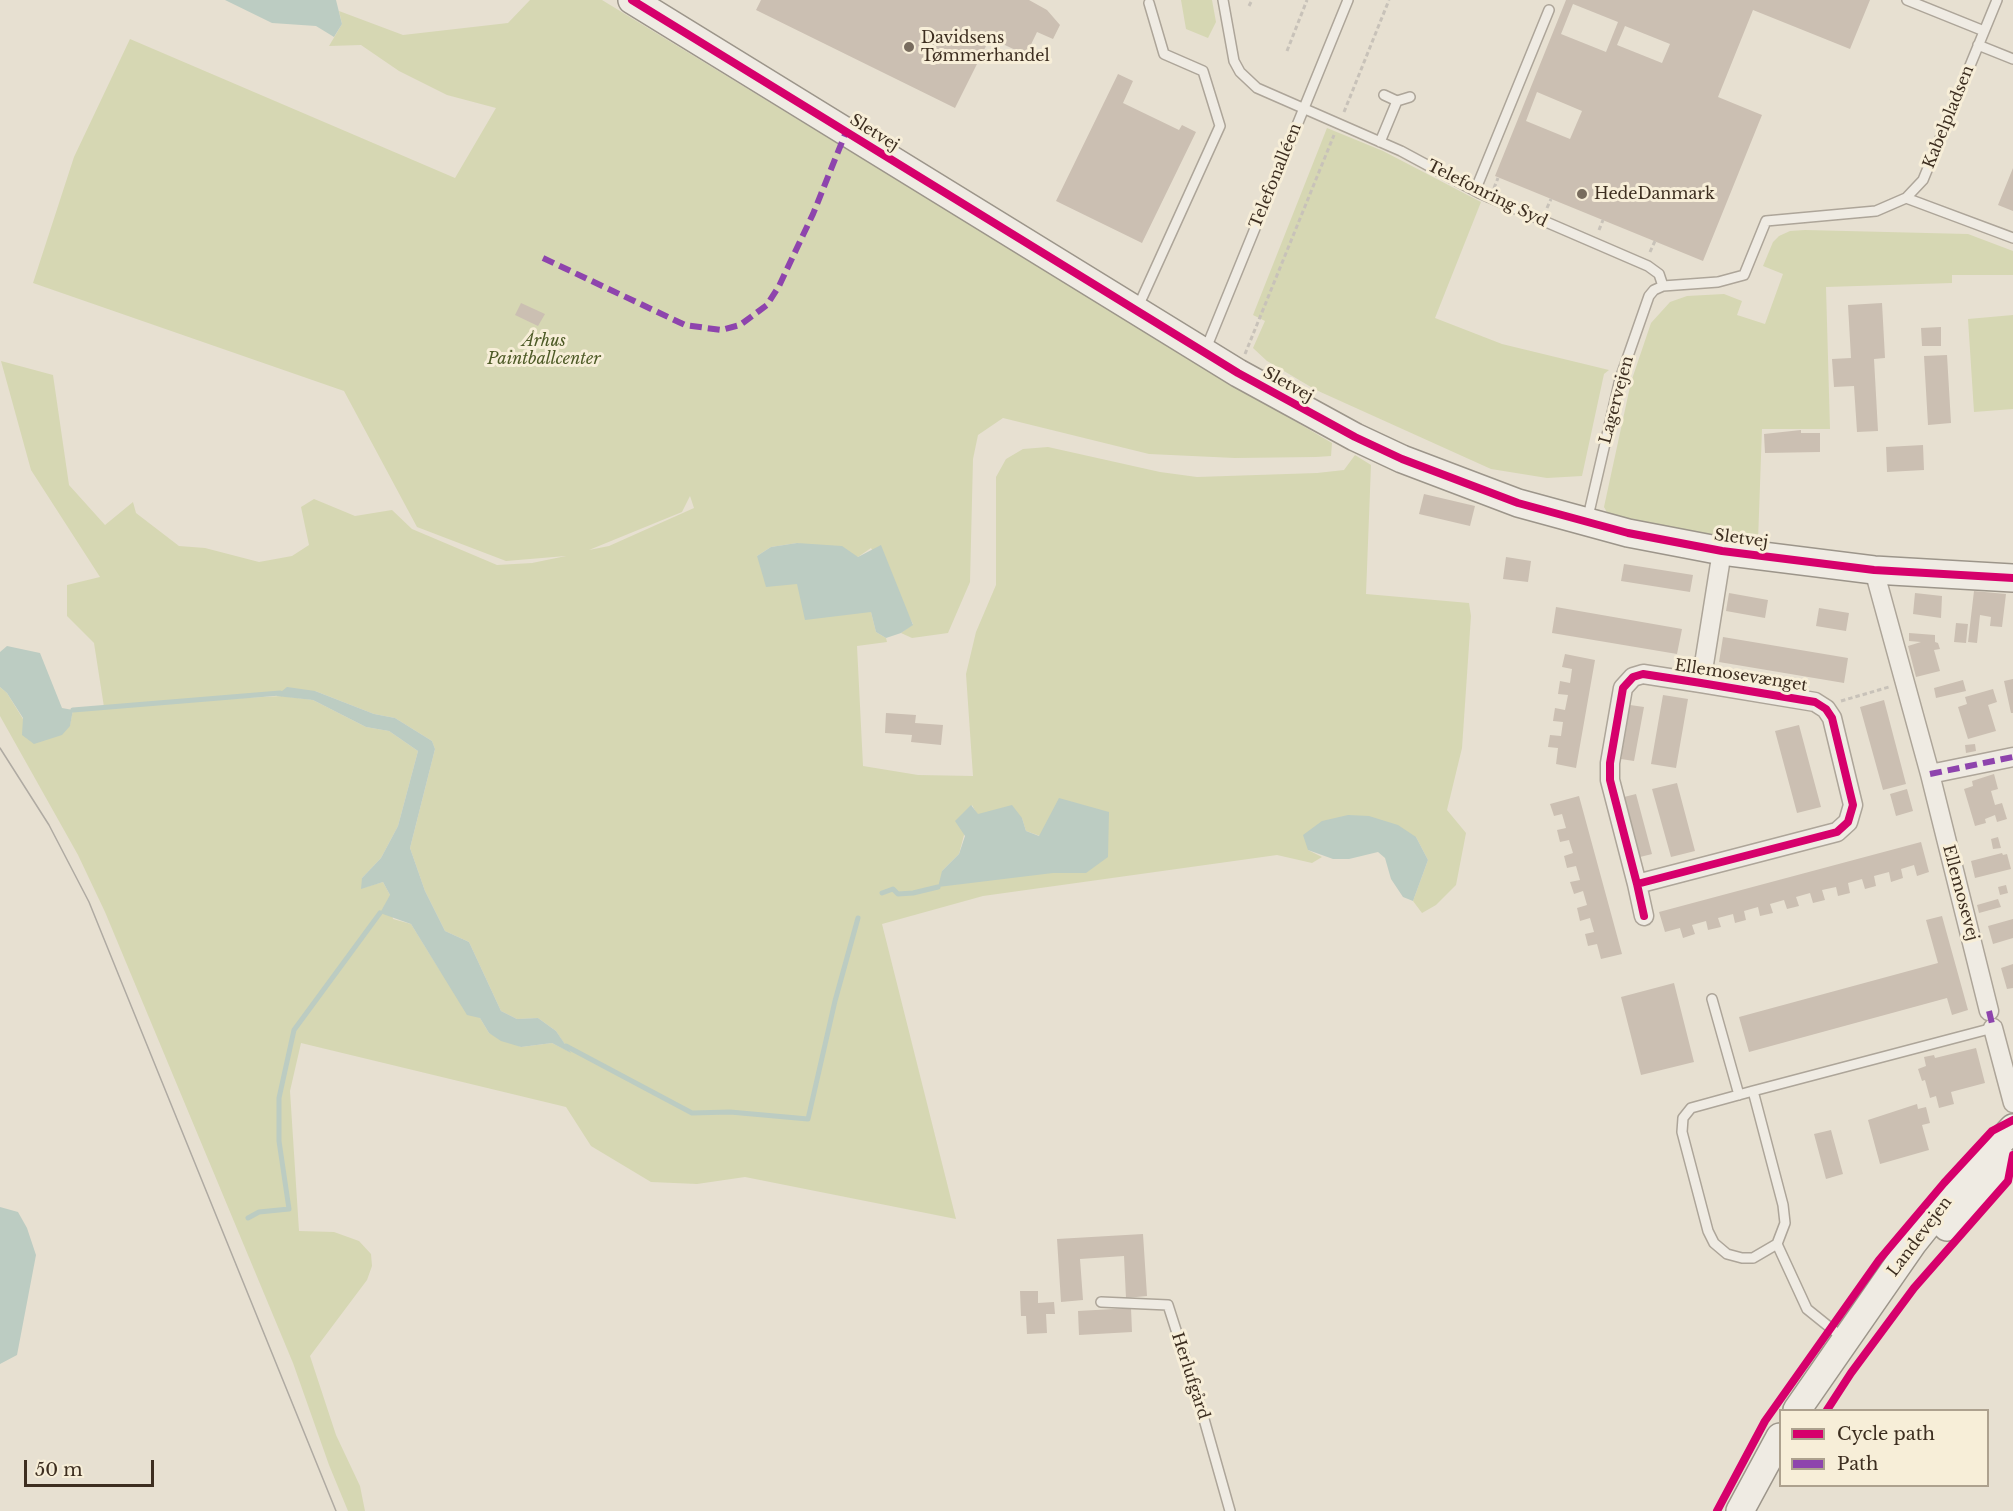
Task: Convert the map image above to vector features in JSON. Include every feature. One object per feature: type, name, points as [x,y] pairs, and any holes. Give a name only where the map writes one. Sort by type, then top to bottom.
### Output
[{"type":"street","name":"Sletvej","points":[[632,0],[1238,373],[1355,437],[1402,459],[1484,491],[1587,523],[1722,551],[1874,570],[2013,578]]},
{"type":"street","name":"Ellemosevænget","points":[[1701,683],[1722,551]]},
{"type":"street","name":"Ellemosevej","points":[[1874,570],[1930,774],[2013,1103]]},
{"type":"street","name":"Ellemosevænget","points":[[1637,884],[1836,832],[1848,822],[1853,805],[1832,718],[1826,709],[1815,702],[1643,674],[1633,677],[1623,688],[1610,763],[1610,780],[1644,916]]},
{"type":"street","points":[[1930,774],[2013,757]]},
{"type":"street","name":"Landevejen","points":[[1798,1409],[1845,1339],[2009,1140]]},
{"type":"street","points":[[1740,1511],[1779,1439]]},
{"type":"lane","name":"Telefonring Syd","points":[[1223,0],[1234,61],[1239,72],[1257,88],[1380,142],[1475,191],[1648,266],[1659,274],[1663,286]]},
{"type":"lane","name":"Telefonalléen","points":[[1205,352],[1348,0]]},
{"type":"lane","points":[[1907,0],[1984,31]]},
{"type":"lane","name":"Kabelpladsen","points":[[1663,286],[1718,282],[1744,275],[1766,221],[1876,211],[1906,198],[1923,180],[1996,0]]},
{"type":"lane","points":[[1136,311],[1220,126],[1203,71],[1164,54],[1149,3]]},
{"type":"lane","points":[[1475,191],[1549,10]]},
{"type":"lane","points":[[1978,45],[2013,59]]},
{"type":"lane","points":[[1384,95],[1397,100],[1410,97]]},
{"type":"lane","points":[[1380,142],[1397,100]]},
{"type":"lane","points":[[1906,198],[2013,238]]},
{"type":"lane","name":"Lagervejen","points":[[1587,523],[1620,379],[1648,296],[1663,286]]},
{"type":"lane","points":[[1712,999],[1738,1095]]},
{"type":"lane","points":[[1753,1091],[1785,1214],[1782,1236],[1777,1244],[1753,1258],[1742,1258],[1727,1254],[1714,1243],[1708,1231],[1682,1132],[1683,1118],[1691,1108],[1991,1020]]},
{"type":"lane","points":[[1777,1244],[1807,1309],[1845,1339]]},
{"type":"lane","name":"Herlufgård","points":[[1101,1302],[1168,1305],[1200,1405],[1230,1511]]},
{"type":"path","points":[[1249,6],[1252,0]]},
{"type":"path","points":[[1287,51],[1307,0]]},
{"type":"path","points":[[1238,373],[1389,0]]},
{"type":"path","points":[[1826,709],[1837,702],[1905,683]]},
{"type":"green space","name":"Århus Paintballcenter","points":[[530,0],[602,0],[1332,443],[1331,456],[1316,457],[1235,458],[1149,454],[1003,418],[978,435],[973,459],[970,582],[948,633],[912,638],[901,633],[913,624],[871,548],[858,557],[797,543],[771,547],[757,556],[797,584],[871,612],[876,632],[886,638],[887,642],[857,646],[863,766],[918,775],[973,776],[966,674],[976,632],[996,585],[996,477],[1006,459],[1023,449],[1048,447],[1160,472],[1197,477],[1344,470],[1355,455],[1371,465],[1366,594],[1469,603],[1471,616],[1462,748],[1447,810],[1466,833],[1456,885],[1436,905],[1422,913],[1413,901],[1428,860],[1416,837],[1308,850],[1322,857],[1312,863],[1277,855],[983,896],[882,924],[956,1219],[745,1177],[697,1184],[651,1182],[591,1146],[566,1107],[301,1043],[290,1091],[299,1231],[334,1232],[359,1241],[371,1254],[372,1266],[367,1280],[310,1356],[336,1435],[360,1486],[365,1511],[348,1511],[293,1363],[105,912],[78,855],[0,716],[0,687],[7,693],[23,719],[70,725],[73,710],[104,707],[94,643],[67,616],[67,585],[100,577],[31,470],[1,361],[53,375],[69,485],[105,525],[133,502],[136,513],[179,546],[205,548],[259,562],[292,556],[309,545],[301,507],[314,499],[355,516],[392,510],[412,529],[497,565],[532,563],[566,556],[506,561],[417,527],[344,391],[33,283],[74,157],[130,39],[455,178],[496,108],[447,95],[399,71],[361,45],[329,46],[342,24],[339,11],[403,35],[508,23]],"holes":[[[690,496],[694,508],[609,546],[589,550],[682,512]],[[315,691],[374,714],[395,718],[432,741],[435,749],[410,848],[425,891],[445,931],[469,942],[501,1011],[517,1019],[538,1018],[556,1031],[570,1052],[552,1043],[521,1047],[489,1033],[480,1018],[439,969],[411,924],[393,919],[390,895],[383,882],[362,888],[362,878],[381,858],[398,826],[418,751],[389,731],[366,727],[313,700],[282,696],[203,700]],[[972,805],[977,814],[1022,818],[1026,831],[1040,836],[1086,873],[942,871],[959,854]]]},
{"type":"green space","points":[[1181,0],[1212,0],[1216,22],[1208,38],[1186,29]]},
{"type":"green space","points":[[1327,128],[1383,151],[1481,202],[1435,318],[1502,344],[1609,370],[1604,374],[1582,476],[1547,478],[1491,469],[1316,390],[1267,361],[1253,348],[1265,321],[1253,315]]},
{"type":"green space","points":[[1790,231],[1968,234],[2013,251],[2013,275],[1952,275],[1952,283],[1826,287],[1830,429],[1762,429],[1758,541],[1723,538],[1608,514],[1604,507],[1631,382],[1651,323],[1670,302],[1687,296],[1724,294],[1742,301],[1737,315],[1765,324],[1783,274],[1763,266],[1773,242]]},
{"type":"green space","points":[[2013,315],[2013,409],[1974,412],[1968,319]]},
{"type":"shaded area","points":[[225,0],[336,0],[342,24],[334,37],[316,26],[272,23]]},
{"type":"shaded area","points":[[797,543],[842,546],[858,557],[881,545],[913,625],[901,633],[886,638],[876,632],[871,612],[805,620],[797,584],[766,587],[757,556],[771,547]]},
{"type":"shaded area","points":[[7,646],[40,653],[62,708],[73,710],[70,726],[62,735],[34,744],[22,735],[23,718],[7,693],[0,687],[0,652]]},
{"type":"shaded area","points":[[287,687],[315,691],[374,714],[395,718],[432,741],[435,749],[410,848],[425,891],[445,931],[469,942],[501,1011],[517,1019],[538,1018],[556,1031],[571,1053],[552,1043],[521,1047],[501,1041],[489,1033],[480,1018],[467,1015],[411,924],[380,913],[390,895],[383,882],[361,889],[362,878],[381,858],[398,826],[418,751],[389,731],[366,727],[313,700],[276,696]]},
{"type":"shaded area","points":[[1059,798],[1109,812],[1108,857],[1086,873],[1053,873],[938,887],[942,871],[959,854],[965,836],[955,821],[971,805],[978,814],[1012,805],[1022,818],[1026,831],[1039,836]]},
{"type":"shaded area","points":[[1348,815],[1369,816],[1398,825],[1416,837],[1428,860],[1413,901],[1403,897],[1391,879],[1385,858],[1378,852],[1349,859],[1333,859],[1308,850],[1303,835],[1322,821]]},
{"type":"shaded area","points":[[0,1207],[18,1212],[27,1228],[36,1255],[17,1355],[0,1364]]},
{"type":"building","name":"Davidsens Tømmerhandel","points":[[761,0],[1029,0],[1047,10],[1060,25],[1053,39],[1037,32],[1026,55],[990,38],[955,108],[756,10]]},
{"type":"building","points":[[1566,0],[1870,0],[1850,49],[1753,10],[1718,97],[1762,115],[1703,261],[1495,176]],"holes":[[[1573,4],[1618,22],[1606,52],[1561,34]],[[1625,26],[1670,44],[1662,63],[1617,45]],[[1537,92],[1582,111],[1570,139],[1526,121]]]},
{"type":"building","points":[[1118,74],[1133,81],[1123,103],[1179,130],[1182,125],[1196,132],[1142,243],[1056,201]]},
{"type":"building","points":[[2013,168],[2013,211],[1998,205]]},
{"type":"building","points":[[521,303],[545,314],[538,326],[515,315]]},
{"type":"building","points":[[1882,303],[1885,358],[1874,359],[1878,431],[1857,432],[1854,386],[1834,387],[1832,359],[1851,358],[1848,305]]},
{"type":"building","points":[[1941,327],[1941,346],[1922,346],[1921,328]]},
{"type":"building","points":[[1947,355],[1951,423],[1928,425],[1924,356]]},
{"type":"building","points":[[1801,430],[1801,433],[1820,433],[1820,452],[1765,453],[1764,434]]},
{"type":"building","points":[[1923,445],[1924,470],[1887,472],[1886,447]]},
{"type":"building","points":[[1424,494],[1475,506],[1470,526],[1419,514]]},
{"type":"building","points":[[1506,557],[1531,561],[1528,582],[1503,579]]},
{"type":"building","points":[[1624,564],[1693,575],[1690,592],[1621,581]]},
{"type":"building","points":[[1974,591],[2006,594],[2002,627],[1990,626],[1991,617],[1980,615],[1977,643],[1968,642]]},
{"type":"building","points":[[1729,593],[1768,600],[1765,618],[1726,611]]},
{"type":"building","points":[[1915,593],[1942,596],[1941,618],[1913,614]]},
{"type":"building","points":[[1556,607],[1682,629],[1677,654],[1552,633]]},
{"type":"building","points":[[1819,608],[1849,613],[1846,631],[1816,626]]},
{"type":"building","points":[[1956,623],[1968,624],[1966,643],[1954,642]]},
{"type":"building","points":[[1909,633],[1935,635],[1935,642],[1938,643],[1940,649],[1934,650],[1940,671],[1916,677],[1908,646],[1921,642],[1909,641]]},
{"type":"building","points":[[1723,637],[1848,658],[1844,683],[1719,662]]},
{"type":"building","points":[[1565,654],[1595,660],[1576,768],[1556,764],[1558,748],[1548,747],[1550,735],[1561,736],[1563,722],[1553,721],[1555,708],[1565,710],[1568,695],[1558,694],[1560,681],[1570,683],[1572,669],[1562,667]]},
{"type":"building","points":[[2013,679],[2013,713],[2011,713],[2004,681]]},
{"type":"building","points":[[1963,680],[1966,691],[1936,698],[1934,688]]},
{"type":"building","points":[[1993,689],[1997,702],[1988,705],[1996,731],[1968,739],[1958,707],[1967,704],[1965,697]]},
{"type":"building","points":[[1663,695],[1688,699],[1676,768],[1651,764]]},
{"type":"building","points":[[1884,700],[1906,784],[1883,790],[1860,707]]},
{"type":"building","points":[[1630,705],[1644,707],[1634,761],[1621,759]]},
{"type":"building","points":[[886,713],[916,715],[915,723],[943,725],[941,745],[911,742],[912,735],[885,733]]},
{"type":"building","points":[[1799,725],[1821,807],[1797,813],[1775,731]]},
{"type":"building","points":[[1975,744],[1976,751],[1966,753],[1965,745]]},
{"type":"building","points":[[1994,774],[1998,789],[1991,791],[1995,805],[2002,803],[2007,819],[1997,822],[1995,815],[1985,819],[1986,823],[1975,826],[1964,789],[1973,786],[1972,781]]},
{"type":"building","points":[[1677,783],[1695,851],[1671,857],[1652,789]]},
{"type":"building","points":[[1907,789],[1913,811],[1896,816],[1890,794]]},
{"type":"building","points":[[1636,794],[1652,854],[1640,857],[1624,797]]},
{"type":"building","points":[[1579,796],[1622,954],[1601,959],[1597,944],[1588,946],[1585,934],[1594,932],[1590,918],[1580,921],[1577,908],[1587,905],[1583,891],[1574,894],[1570,882],[1580,880],[1576,866],[1567,868],[1564,856],[1573,853],[1569,840],[1560,842],[1557,830],[1566,828],[1562,814],[1554,816],[1550,804]]},
{"type":"building","points":[[1998,837],[2001,848],[1993,849],[1991,839]]},
{"type":"building","points":[[1921,842],[1929,872],[1917,876],[1914,865],[1901,869],[1903,878],[1891,882],[1889,872],[1874,876],[1876,886],[1865,889],[1862,879],[1848,883],[1850,893],[1838,896],[1836,887],[1822,890],[1825,900],[1813,903],[1810,893],[1796,897],[1799,906],[1787,909],[1784,900],[1770,904],[1773,913],[1760,916],[1758,907],[1744,911],[1746,920],[1735,923],[1733,914],[1718,918],[1721,927],[1708,930],[1706,921],[1692,925],[1695,934],[1683,938],[1680,928],[1665,932],[1659,912]]},
{"type":"building","points":[[2002,853],[2007,854],[2011,869],[1975,878],[1971,861]]},
{"type":"building","points":[[2006,885],[2008,893],[2000,895],[1998,887]]},
{"type":"building","points":[[1998,899],[2001,907],[1979,913],[1977,905]]},
{"type":"building","points":[[1942,916],[1968,1010],[1952,1015],[1947,998],[1749,1052],[1739,1017],[1938,963],[1926,920]]},
{"type":"building","points":[[2013,919],[2013,938],[1993,944],[1988,926]]},
{"type":"building","points":[[2013,964],[2013,988],[2007,989],[2001,968]]},
{"type":"building","points":[[1674,983],[1694,1062],[1641,1075],[1621,997]]},
{"type":"building","points":[[1976,1048],[1985,1083],[1951,1092],[1954,1104],[1939,1108],[1936,1096],[1930,1098],[1925,1080],[1922,1081],[1918,1069],[1926,1066],[1924,1057],[1934,1055],[1935,1058]]},
{"type":"building","points":[[1917,1104],[1918,1109],[1926,1107],[1930,1123],[1922,1125],[1929,1150],[1880,1164],[1868,1120]]},
{"type":"building","points":[[1831,1130],[1843,1174],[1826,1179],[1814,1134]]},
{"type":"building","points":[[1143,1234],[1147,1296],[1126,1298],[1124,1256],[1080,1259],[1083,1300],[1061,1302],[1057,1239]]},
{"type":"building","points":[[1020,1291],[1038,1291],[1038,1303],[1054,1302],[1055,1314],[1046,1314],[1047,1333],[1027,1334],[1026,1316],[1021,1316]]},
{"type":"building","points":[[1131,1308],[1132,1332],[1079,1335],[1078,1311]]},
{"type":"waterway","points":[[73,710],[280,693]]},
{"type":"waterway","points":[[882,893],[893,889],[898,894],[913,893],[938,887]]},
{"type":"waterway","points":[[248,1218],[259,1212],[289,1209],[279,1141],[279,1098],[294,1030],[380,913]]},
{"type":"waterway","points":[[566,1046],[692,1113],[730,1112],[808,1119],[835,1001],[858,918]]},
{"type":"tram line","points":[[0,748],[49,825],[89,902],[336,1511]]},
{"type":"marked path","points":[[543,258],[685,325],[721,330],[740,325],[767,305],[779,286],[813,214],[846,132]]},
{"type":"marked path","points":[[1930,774],[2013,757]]},
{"type":"marked path","points":[[1989,1011],[1993,1028]]},
{"type":"cycle path","points":[[632,0],[1238,373],[1355,437],[1402,459],[1518,503],[1628,533],[1722,551],[1874,570],[2013,578]]},
{"type":"cycle path","points":[[1637,884],[1610,780],[1610,763],[1623,688],[1633,677],[1643,674],[1701,683],[1815,702],[1826,709],[1832,718],[1853,805],[1848,822],[1837,832],[1637,884],[1644,916]]},
{"type":"cycle path","points":[[1717,1511],[1765,1421],[1879,1260],[1944,1183],[1992,1131],[2013,1120]]},
{"type":"cycle path","points":[[1828,1409],[1851,1373],[1914,1288],[2008,1181],[2013,1155]]},
{"type":"place","name":"Davidsens Tømmerhandel","points":[[909,47]]},
{"type":"place","name":"HedeDanmark","points":[[1582,194]]}]
